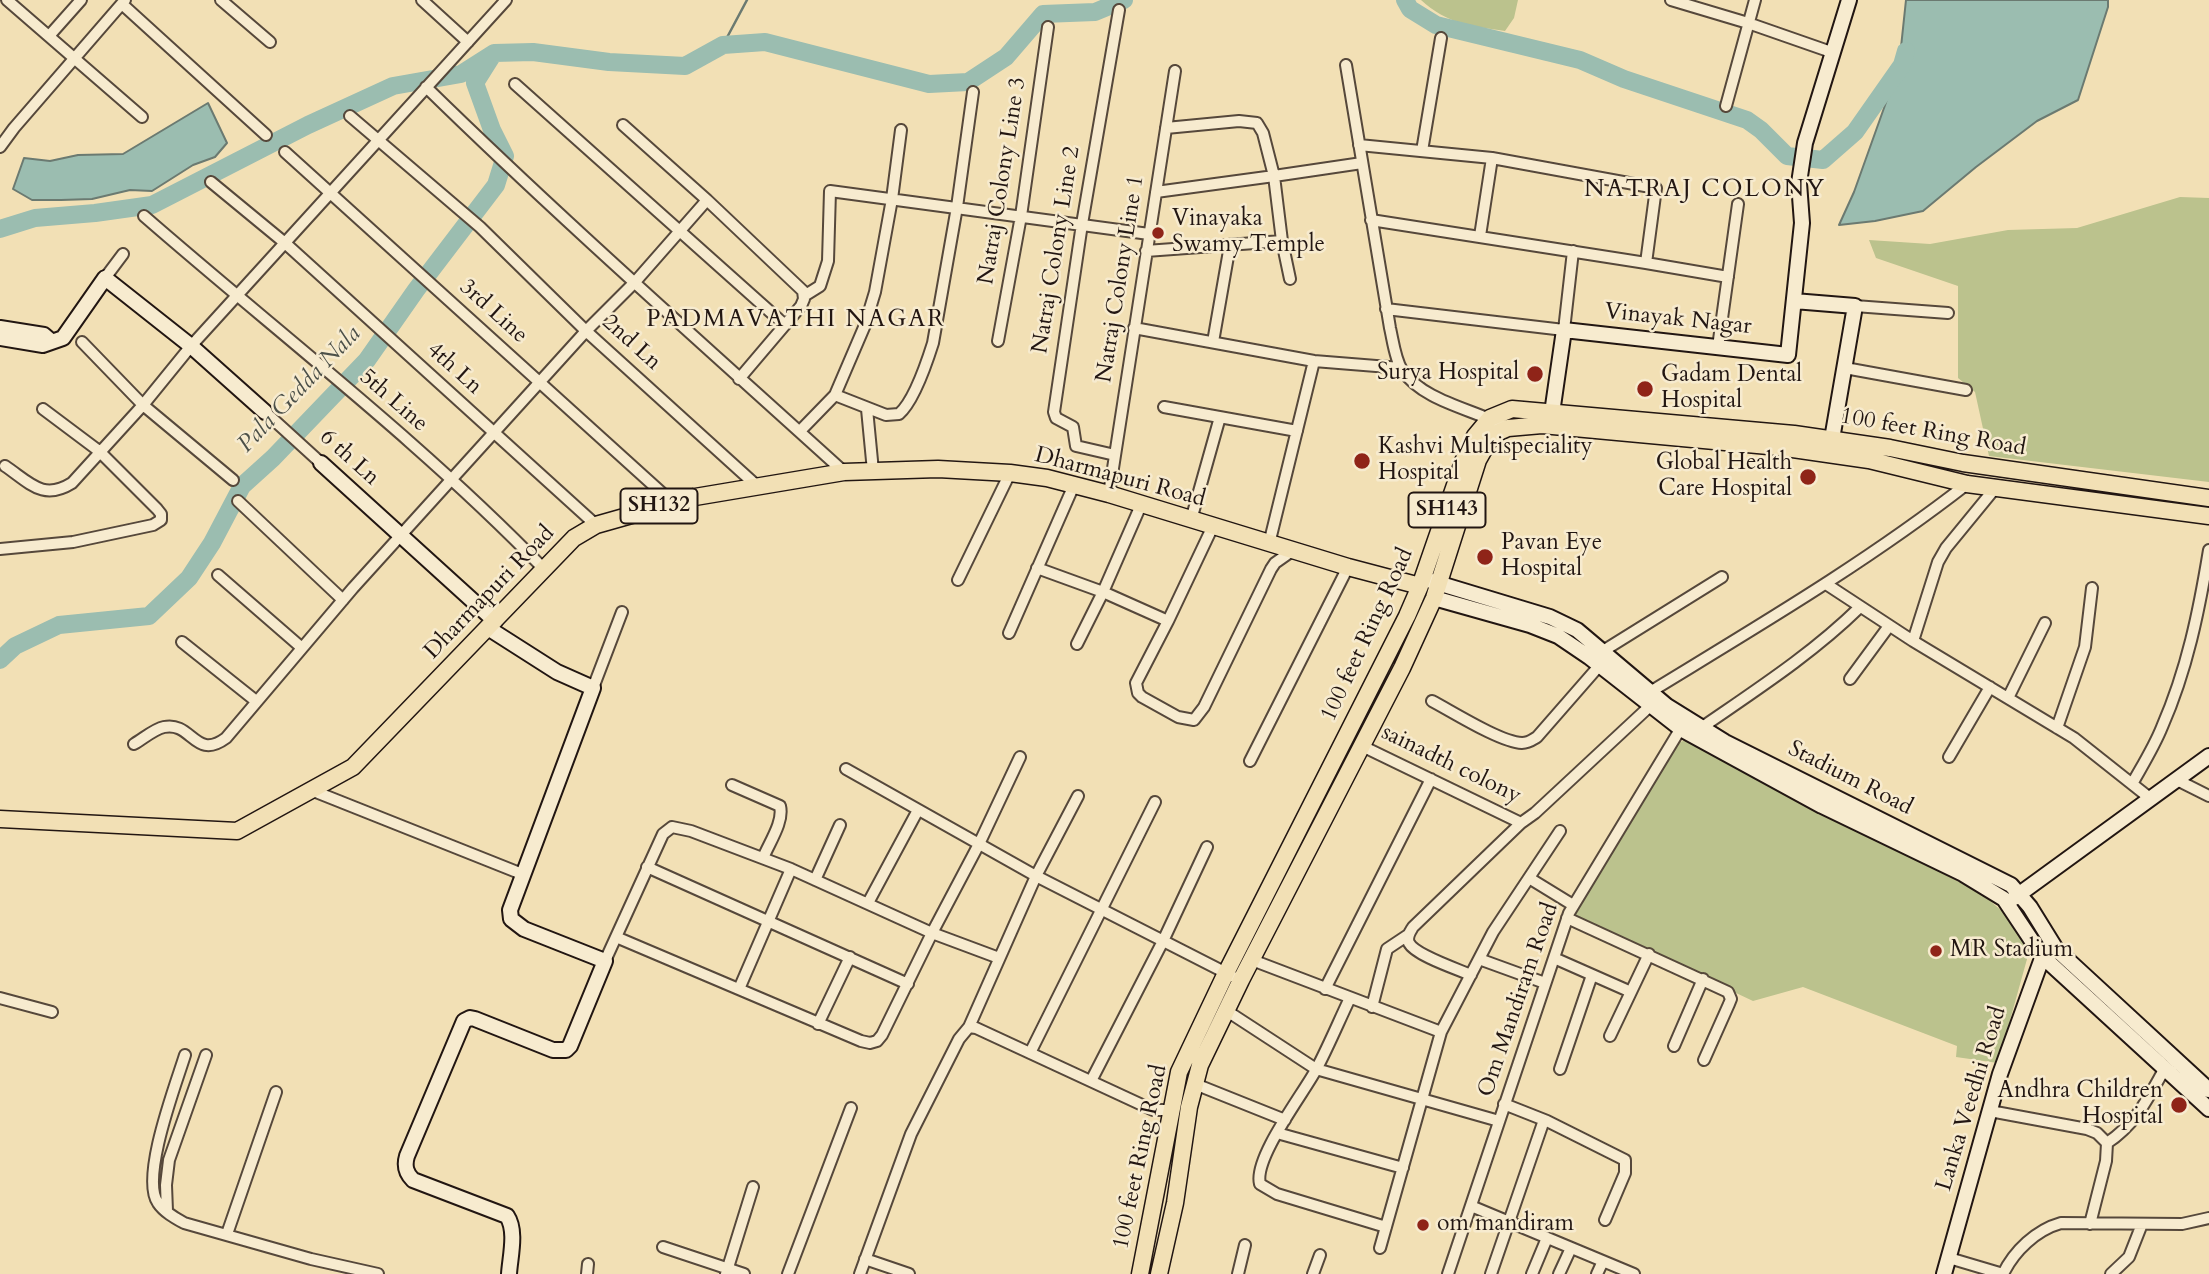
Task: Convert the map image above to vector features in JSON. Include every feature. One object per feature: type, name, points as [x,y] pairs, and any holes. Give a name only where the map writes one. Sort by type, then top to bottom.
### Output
[{"type":"main road","name":"100 feet Ring Road","points":[[1140,1274],[1179,1072],[1420,586],[1464,459],[1475,436],[1490,418],[1511,409],[1794,433],[1869,460],[1967,484],[2209,516]]},
{"type":"main road","name":"100 feet Ring Road","points":[[1159,1274],[1175,1203],[1189,1107],[1200,1065],[1362,746],[1437,591],[1478,460],[1492,435],[1508,428],[1542,425],[1779,447],[1890,448],[1963,463],[2209,498]]},
{"type":"main road","name":"Dharmapuri Road","points":[[0,819],[237,831],[353,767],[574,538],[596,525],[673,503],[844,472],[938,468],[1046,478],[1109,494],[1292,551],[1437,591]]},
{"type":"street","points":[[6,0],[142,117]]},
{"type":"street","points":[[50,36],[81,0]]},
{"type":"street","points":[[221,0],[270,42]]},
{"type":"street","points":[[422,0],[468,43]]},
{"type":"street","points":[[5,466],[36,488],[59,491],[72,483],[143,405],[191,346],[506,0]]},
{"type":"street","points":[[1671,0],[1834,53]]},
{"type":"street","points":[[1726,106],[1755,0]]},
{"type":"street","points":[[1849,0],[1805,143],[1799,183],[1802,223],[1794,301],[1948,313]]},
{"type":"street","points":[[0,147],[123,2],[266,135]]},
{"type":"street","name":"Natraj Colony Line 2","points":[[1115,455],[1076,446],[1073,427],[1056,418],[1054,412],[1082,224],[1119,10]]},
{"type":"street","name":"Natraj Colony Line 3","points":[[998,341],[1021,216],[1048,27]]},
{"type":"street","points":[[1422,151],[1441,38]]},
{"type":"street","points":[[1346,65],[1386,309],[1401,368],[1415,385],[1437,398],[1490,418],[1508,428]]},
{"type":"street","name":"Natraj Colony Line 1","points":[[1109,494],[1175,71]]},
{"type":"street","points":[[516,84],[785,325]]},
{"type":"street","points":[[426,87],[517,176],[844,472]]},
{"type":"street","points":[[835,395],[867,409],[893,415],[903,411],[927,360],[933,343],[957,208],[973,92]]},
{"type":"street","name":"2nd Ln","points":[[350,116],[480,227],[586,331],[757,486]]},
{"type":"street","points":[[1166,128],[1240,121],[1257,123],[1274,176],[1290,279]]},
{"type":"street","points":[[623,125],[796,283],[804,296]]},
{"type":"street","points":[[800,431],[835,395],[862,333],[875,292],[901,130]]},
{"type":"street","points":[[1359,145],[1492,158],[1656,188],[1646,263]]},
{"type":"street","name":"3rd Line","points":[[285,152],[673,503]]},
{"type":"street","points":[[1480,236],[1492,158]]},
{"type":"street","points":[[1156,192],[1362,163]]},
{"type":"street","name":"4th Ln","points":[[211,182],[285,243],[596,525]]},
{"type":"street","points":[[739,379],[801,306],[804,296],[820,286],[828,261],[830,191],[1149,234]]},
{"type":"street","points":[[134,744],[162,727],[170,726],[183,730],[203,744],[213,746],[226,738],[400,535],[586,331],[635,282],[707,200]]},
{"type":"street","points":[[1718,347],[1738,204]]},
{"type":"street","name":"5th Line","points":[[144,216],[386,421],[520,543],[544,569]]},
{"type":"street","points":[[1371,220],[1728,277]]},
{"type":"street","points":[[1146,251],[1282,241]]},
{"type":"street","points":[[1213,342],[1230,245]]},
{"type":"street","points":[[1552,413],[1573,251]]},
{"type":"street","points":[[0,338],[43,345],[63,338],[123,254]]},
{"type":"street","name":"6 th Ln","points":[[105,278],[191,346],[265,412],[400,535],[492,624],[557,672],[593,688]]},
{"type":"street","name":"Vinayak Nagar","points":[[1564,330],[1788,355],[1794,301]]},
{"type":"street","points":[[1831,447],[1855,306]]},
{"type":"street","points":[[1386,309],[1564,330]]},
{"type":"street","points":[[0,328],[44,335],[51,341]]},
{"type":"street","points":[[1134,328],[1314,361],[1401,368]]},
{"type":"street","points":[[82,342],[143,405],[233,480]]},
{"type":"street","points":[[1269,544],[1314,361]]},
{"type":"street","points":[[1844,368],[1966,390]]},
{"type":"street","points":[[1164,407],[1297,430]]},
{"type":"street","points":[[0,549],[73,542],[159,523],[162,517],[99,451],[43,409]]},
{"type":"street","points":[[867,409],[873,471]]},
{"type":"street","points":[[1191,520],[1220,417]]},
{"type":"street","points":[[958,580],[1010,473]]},
{"type":"street","points":[[1373,1007],[1387,949],[1408,935],[1426,912],[1535,813],[1650,699],[1826,584],[1967,484]]},
{"type":"street","points":[[1009,633],[1074,485]]},
{"type":"street","points":[[1913,641],[1938,562],[1946,548],[1996,486]]},
{"type":"street","points":[[238,501],[343,600]]},
{"type":"street","points":[[1077,644],[1141,505]]},
{"type":"street","points":[[1213,526],[1135,688],[1142,697],[1178,717],[1194,720],[1204,707],[1271,569],[1292,551]]},
{"type":"street","points":[[2132,784],[2161,730],[2187,661],[2209,550]]},
{"type":"street","points":[[1250,761],[1348,567]]},
{"type":"street","points":[[1037,568],[1103,592],[1168,621]]},
{"type":"street","points":[[218,575],[302,648]]},
{"type":"street","points":[[1432,701],[1499,735],[1525,743],[1537,737],[1601,658],[1723,577]]},
{"type":"street","points":[[1826,584],[1913,641],[2074,737],[2151,799]]},
{"type":"street","points":[[2057,728],[2085,647],[2092,588]]},
{"type":"street","points":[[1437,591],[1558,636],[1601,658],[1684,724]]},
{"type":"street","points":[[1701,728],[1789,668],[1831,635],[1860,607]]},
{"type":"street","points":[[605,961],[524,929],[511,919],[510,910],[622,612]]},
{"type":"street","points":[[2008,698],[2045,623]]},
{"type":"street","points":[[1850,679],[1889,626]]},
{"type":"street","points":[[182,642],[256,701]]},
{"type":"street","points":[[1949,757],[1990,687]]},
{"type":"street","name":"Stadium Road","points":[[1684,724],[1701,728],[2004,880],[2020,894],[2056,949],[2206,1081]]},
{"type":"street","name":"Stadium Road","points":[[1684,724],[1822,806],[1963,874],[2007,902],[2042,956],[2209,1109]]},
{"type":"street","name":"Om Mandiram Road","points":[[1448,1274],[1567,918],[1684,724]]},
{"type":"street","name":"sainadth colony","points":[[1362,746],[1521,823]]},
{"type":"street","points":[[2007,902],[2209,756]]},
{"type":"street","points":[[616,937],[818,1024],[861,1041],[877,1041],[883,1035],[1020,757]]},
{"type":"street","points":[[846,769],[1036,876],[1241,980]]},
{"type":"street","points":[[1325,989],[1431,779]]},
{"type":"street","points":[[2176,780],[2209,796]]},
{"type":"street","points":[[732,785],[776,803],[782,811],[763,858]]},
{"type":"street","points":[[311,790],[523,874]]},
{"type":"street","points":[[860,1274],[911,1134],[959,1039],[969,1027],[1036,876],[1078,796]]},
{"type":"street","points":[[1030,1054],[1155,802]]},
{"type":"street","points":[[868,904],[918,810]]},
{"type":"street","points":[[815,880],[840,825]]},
{"type":"street","points":[[509,1274],[512,1230],[507,1216],[413,1180],[406,1169],[407,1156],[464,1021],[475,1019],[553,1050],[566,1050],[647,867],[663,834],[672,827],[691,831],[791,869],[932,933],[999,958]]},
{"type":"street","points":[[1380,1248],[1441,1032],[1493,932],[1560,831]]},
{"type":"street","points":[[1091,1082],[1163,941],[1207,847]]},
{"type":"street","points":[[647,867],[908,984]]},
{"type":"street","points":[[739,989],[791,869]]},
{"type":"street","points":[[1529,878],[1573,905]]},
{"type":"street","points":[[1567,918],[1728,992],[1731,999],[1704,1060]]},
{"type":"street","points":[[1408,935],[1410,945],[1420,952],[1471,975]]},
{"type":"street","name":"Lanka Veedhi Road","points":[[1944,1274],[2000,1074],[2042,956],[2051,940]]},
{"type":"street","points":[[1610,1036],[1649,954]]},
{"type":"street","points":[[818,1024],[850,957]]},
{"type":"street","points":[[1479,958],[1545,983]]},
{"type":"street","points":[[1554,958],[1631,992]]},
{"type":"street","points":[[1251,960],[1441,1032]]},
{"type":"street","points":[[1560,1069],[1592,975]]},
{"type":"street","points":[[1674,1046],[1703,979]]},
{"type":"street","points":[[0,998],[52,1012]]},
{"type":"street","points":[[1350,998],[1316,1069],[1277,1133],[1259,1169],[1259,1184],[1266,1189],[1386,1227]]},
{"type":"street","points":[[1227,1011],[1316,1069],[1499,1121]]},
{"type":"street","points":[[969,1027],[1153,1110],[1171,1110]]},
{"type":"street","points":[[185,1055],[158,1141],[152,1183],[158,1203],[184,1223],[311,1259],[378,1274]]},
{"type":"street","points":[[167,1211],[169,1160],[206,1055]]},
{"type":"street","points":[[2107,1143],[2124,1132],[2165,1068]]},
{"type":"street","points":[[1195,1084],[1285,1120]]},
{"type":"street","points":[[227,1234],[276,1092]]},
{"type":"street","points":[[1504,1104],[1544,1120],[1625,1160],[1625,1173],[1605,1220]]},
{"type":"street","points":[[788,1274],[851,1108]]},
{"type":"street","points":[[1990,1111],[2087,1129],[2097,1133],[2107,1143],[2106,1161],[2090,1224]]},
{"type":"street","points":[[1491,1274],[1544,1120]]},
{"type":"street","points":[[1277,1133],[1403,1168]]},
{"type":"street","points":[[727,1271],[753,1187]]},
{"type":"street","points":[[1471,1206],[1634,1274]]},
{"type":"street","points":[[1949,1258],[2003,1274],[2012,1259],[2028,1242],[2050,1226],[2061,1223],[2182,1224],[2209,1217]]},
{"type":"street","points":[[2111,1274],[2129,1257],[2142,1224]]},
{"type":"street","points":[[1532,1274],[1547,1238]]},
{"type":"street","points":[[1238,1274],[1245,1245]]},
{"type":"street","points":[[663,1247],[727,1271],[744,1274]]},
{"type":"street","points":[[1559,1274],[1571,1248]]},
{"type":"street","points":[[1313,1274],[1320,1255]]},
{"type":"street","points":[[865,1259],[909,1274]]},
{"type":"street","points":[[1597,1274],[1603,1261]]},
{"type":"green space","points":[[1421,0],[1518,0],[1514,18],[1505,31],[1450,19]]},
{"type":"green space","points":[[2180,197],[2209,198],[2209,482],[1989,456],[1975,392],[1958,378],[1958,286],[1876,258],[1869,240],[1930,244],[2008,230],[2077,228]]},
{"type":"green space","points":[[1686,740],[1982,894],[2010,918],[2029,952],[1998,1063],[1956,1057],[1957,1046],[1803,987],[1753,1001],[1573,916],[1680,742]]},
{"type":"shaded area","points":[[1906,0],[2108,0],[2108,7],[2078,100],[2037,121],[1923,211],[1839,225],[1854,192],[1899,66]]},
{"type":"shaded area","points":[[208,103],[227,143],[215,157],[193,165],[152,191],[130,190],[92,199],[32,200],[13,189],[24,158],[50,161],[78,155],[123,154]]},
{"type":"waterway","points":[[723,45],[747,0]]},
{"type":"waterway","points":[[0,229],[35,218],[152,205],[308,125],[393,86],[461,74],[494,53],[533,52],[609,62],[685,66],[723,45],[765,42],[929,84],[968,82],[1006,57],[1043,14],[1095,12],[1124,0]]},
{"type":"waterway","points":[[1405,0],[1410,9],[1436,25],[1580,60],[1624,79],[1747,120],[1787,156],[1823,160],[1855,132],[1902,65],[1906,51]]},
{"type":"waterway","name":"Pala Gedda Nala","points":[[0,660],[15,646],[59,625],[149,616],[189,578],[212,543],[242,486],[273,458],[367,360],[496,185],[505,156],[492,130],[475,83],[492,56]]},
{"type":"place","name":"Vinayaka Swamy Temple","points":[[1158,233]]},
{"type":"place","name":"Surya Hospital","points":[[1535,374]]},
{"type":"place","name":"Gadam Dental Hospital","points":[[1645,389]]},
{"type":"place","name":"Kashvi Multispeciality Hospital","points":[[1362,461]]},
{"type":"place","name":"Global Health Care Hospital","points":[[1808,477]]},
{"type":"place","name":"Pavan Eye Hospital","points":[[1485,557]]},
{"type":"place","name":"MR Stadium","points":[[1936,951]]},
{"type":"place","name":"Andhra Children Hospital","points":[[2179,1105]]},
{"type":"place","name":"om mandiram","points":[[1423,1225]]},
{"type":"district","name":"NATRAJ COLONY","points":[[1705,190]]},
{"type":"district","name":"PADMAVATHI NAGAR","points":[[796,320]]}]
